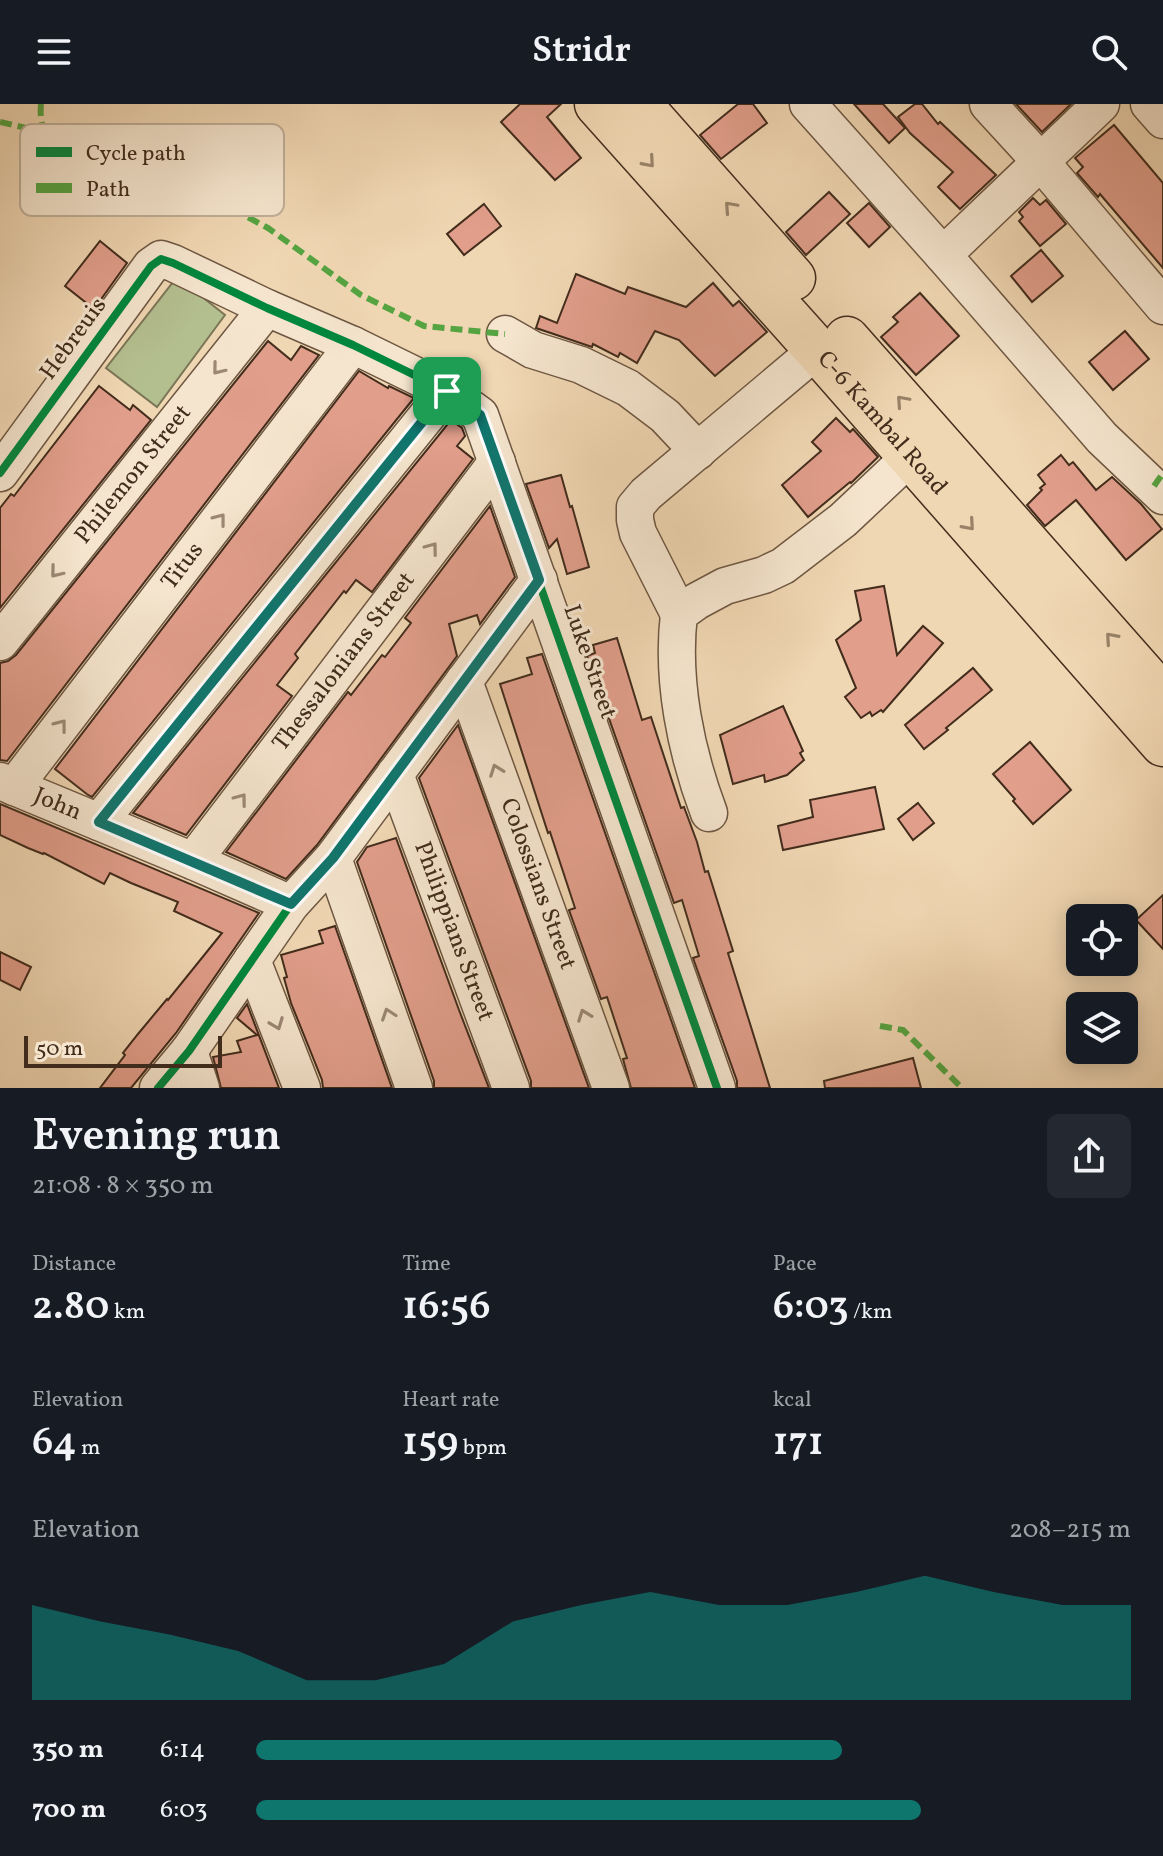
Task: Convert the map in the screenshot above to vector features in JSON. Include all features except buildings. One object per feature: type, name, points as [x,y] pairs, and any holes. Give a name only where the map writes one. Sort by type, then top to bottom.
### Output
[{"type":"main road","name":"C-6 Kambal Road","points":[[597,104],[817,350],[921,446],[1163,697]]},
{"type":"main road","name":"C-6 Kambal Road","points":[[639,104],[1163,744]]},
{"type":"street","points":[[808,104],[1102,438],[1163,496]]},
{"type":"street","points":[[988,104],[1163,306]]},
{"type":"street","points":[[943,255],[1101,104]]},
{"type":"street","points":[[1149,104],[1163,120]]},
{"type":"street","name":"Luke Street","points":[[151,266],[161,259],[173,263],[447,391],[480,415],[717,1088]]},
{"type":"street","name":"Hebreuis","points":[[0,473],[151,266]]},
{"type":"street","name":"Philemon Street","points":[[0,642],[267,308]]},
{"type":"street","points":[[505,334],[533,350],[581,365],[628,388],[665,416],[698,451]]},
{"type":"street","name":"Titus","points":[[7,784],[353,345]]},
{"type":"street","points":[[709,813],[699,787],[681,708],[676,639],[679,614],[638,533],[635,507],[646,494],[817,350]]},
{"type":"street","points":[[99,822],[447,391]]},
{"type":"street","points":[[679,614],[725,586],[783,566],[843,520],[921,446]]},
{"type":"street","name":"Thessalonians Street","points":[[193,861],[497,462]]},
{"type":"street","points":[[158,1088],[189,1051],[291,904],[333,858],[539,580]]},
{"type":"street","name":"Colossians Street","points":[[464,681],[611,1088]]},
{"type":"street","name":"Philippians Street","points":[[395,774],[511,1088]]},
{"type":"street","name":"John","points":[[7,784],[291,904]]},
{"type":"street","points":[[333,858],[414,1088]]},
{"type":"street","points":[[252,960],[302,1088]]},
{"type":"street","points":[[189,1051],[201,1088]]},
{"type":"green space","points":[[177,277],[225,315],[157,407],[106,368]]},
{"type":"marked path","points":[[41,104],[42,124]]},
{"type":"marked path","points":[[0,122],[20,127]]},
{"type":"marked path","points":[[246,216],[268,228],[361,295],[424,326],[505,334]]},
{"type":"marked path","points":[[1154,486],[1163,473]]},
{"type":"marked path","points":[[880,1026],[903,1030],[962,1088]]},
{"type":"cycle path","points":[[0,473],[151,266],[161,259],[353,345],[447,391],[480,415],[717,1088]]},
{"type":"cycle path","points":[[158,1088],[189,1051],[291,904],[333,858],[539,580]]},
{"type":"route","points":[[447,391],[480,415],[539,580],[333,858],[291,904],[99,822],[168,736],[447,391]]}]
